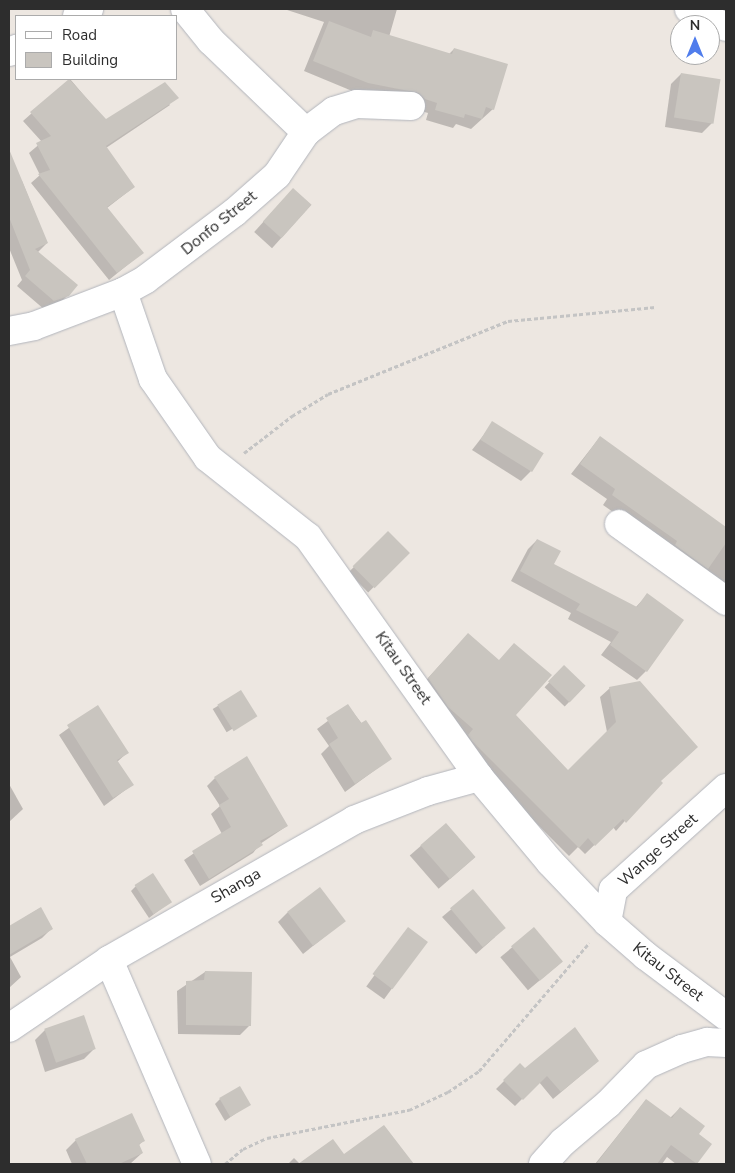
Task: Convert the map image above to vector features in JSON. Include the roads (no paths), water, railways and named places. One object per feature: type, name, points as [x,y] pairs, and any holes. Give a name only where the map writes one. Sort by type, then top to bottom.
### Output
[{"type":"street","points":[[185,9],[210,41],[306,132]]},
{"type":"street","points":[[689,9],[726,26]]},
{"type":"street","name":"Donfo Street","points":[[9,332],[34,326],[122,292],[146,279],[235,212],[277,175],[306,132],[334,111],[357,104],[411,106]]},
{"type":"street","name":"Kitau Street","points":[[122,292],[153,379],[208,458],[308,537],[479,776],[550,862],[607,922],[646,956],[726,1016]]},
{"type":"street","points":[[619,524],[726,601]]},
{"type":"street","name":"Shanga","points":[[9,1028],[109,960],[354,820],[428,791],[479,776]]},
{"type":"street","name":"Wange Street","points":[[607,922],[613,890],[726,788]]},
{"type":"street","points":[[109,960],[197,1164]]},
{"type":"street","points":[[543,1164],[562,1142],[608,1104],[646,1065],[707,1042],[726,1043]]}]
